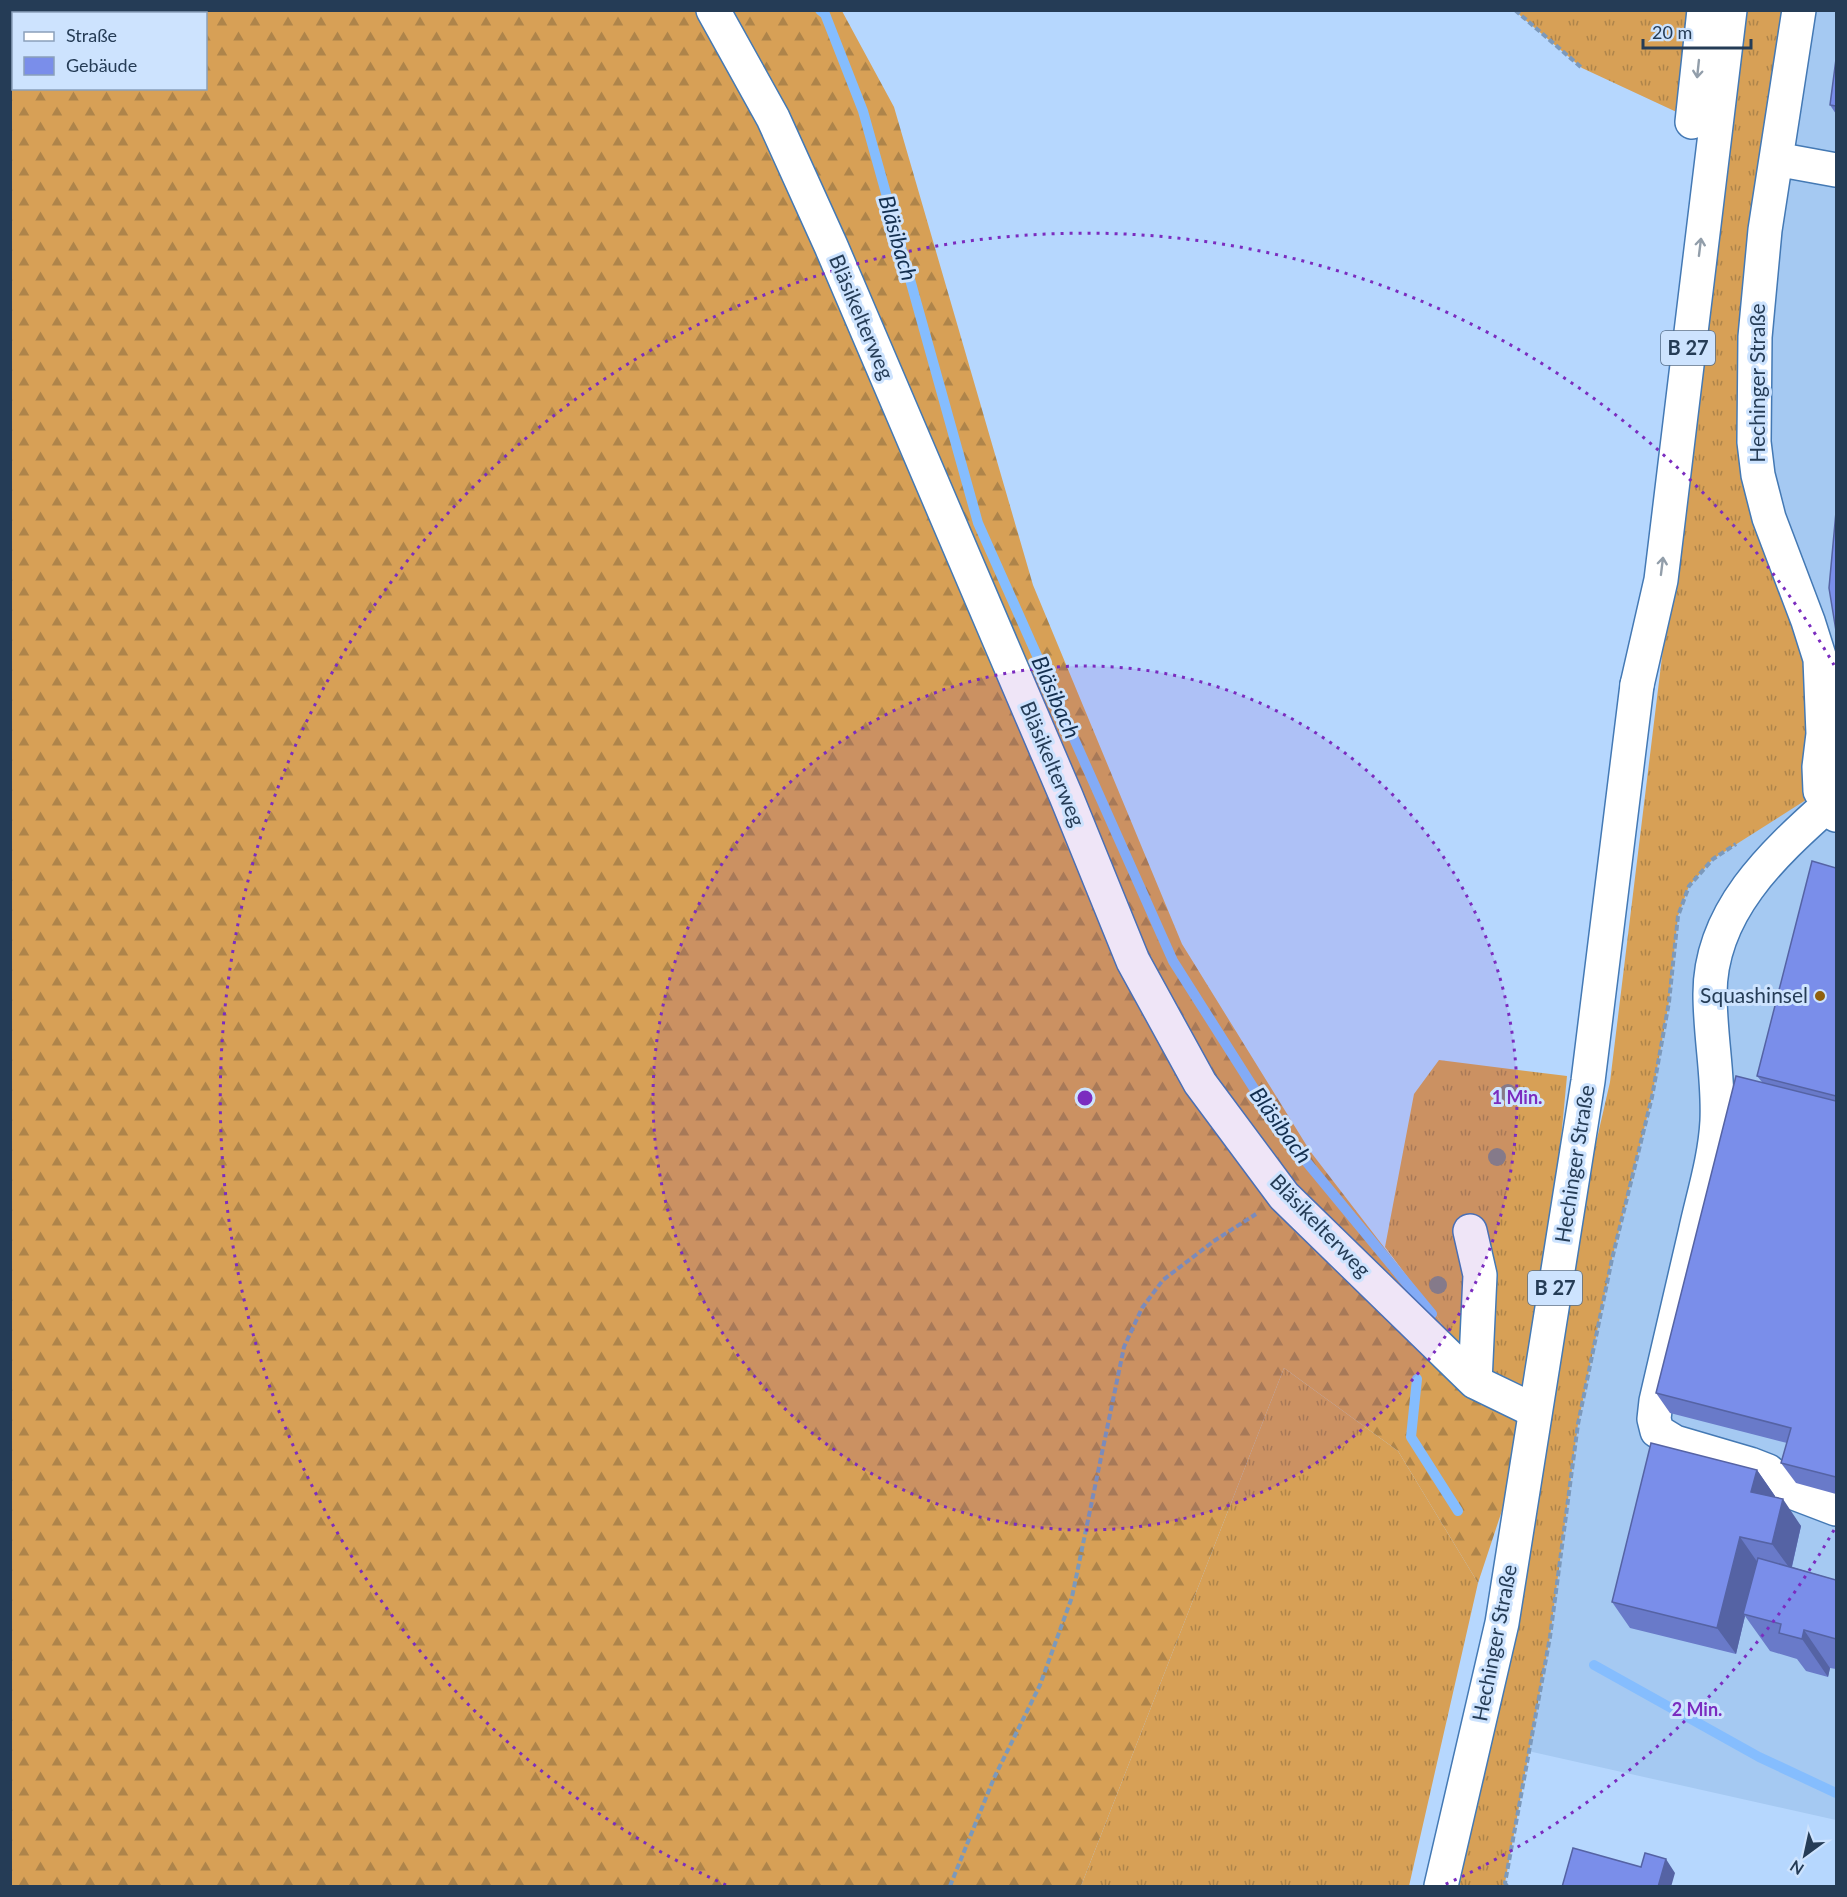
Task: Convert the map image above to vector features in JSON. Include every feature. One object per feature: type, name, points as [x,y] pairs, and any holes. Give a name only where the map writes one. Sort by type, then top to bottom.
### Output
[{"type":"main road","name":"Bläsikelterweg","points":[[713,10],[774,118],[1066,796],[1133,961],[1200,1083],[1284,1196],[1476,1382],[1535,1411]]},
{"type":"main road","name":"B 27","points":[[1637,685],[1639,575],[1666,358],[1704,10]]},
{"type":"main road","name":"B 27","points":[[1637,685],[1660,580],[1730,10]]},
{"type":"main road","name":"Hechinger Straße","points":[[1799,10],[1765,230],[1755,337],[1754,442],[1758,475],[1769,518],[1820,659],[1823,734],[1818,767],[1820,791],[1833,810]]},
{"type":"main road","points":[[1776,159],[1836,170]]},
{"type":"main road","name":"Hechinger Straße","points":[[1441,1887],[1502,1623],[1588,1081],[1637,685]]},
{"type":"main road","points":[[1833,810],[1768,862],[1743,892],[1724,925],[1714,955],[1710,993],[1717,1121],[1710,1170],[1658,1389],[1654,1419],[1657,1431],[1675,1442],[1759,1467],[1768,1471],[1794,1493],[1836,1509]]},
{"type":"main road","points":[[1470,1231],[1480,1275],[1476,1382]]},
{"type":"path","points":[[1515,10],[1582,68]]},
{"type":"path","points":[[1507,1887],[1505,1883],[1550,1637],[1578,1424],[1612,1259],[1652,1097],[1669,1002],[1678,916],[1689,886],[1713,858],[1742,840]]},
{"type":"path","points":[[950,1887],[994,1778],[1040,1685],[1059,1637],[1072,1597],[1124,1347],[1142,1308],[1163,1280],[1214,1241],[1284,1196]]},
{"type":"shaded area","points":[[1799,11],[1836,11],[1836,1820],[1528,1751],[1550,1637],[1578,1424],[1612,1259],[1652,1097],[1669,1002],[1678,916],[1689,886],[1713,859],[1820,790],[1758,475]]},
{"type":"green space","points":[[11,11],[842,11],[894,107],[1033,585],[1182,944],[1310,1151],[1437,1316],[1475,1382],[1535,1411],[1478,1583],[1398,1451],[1284,1368],[1081,1886],[11,1886]]},
{"type":"green space","points":[[1515,11],[1692,11],[1683,115],[1582,68]]},
{"type":"green space","points":[[1741,11],[1799,11],[1754,442],[1808,621],[1820,791],[1713,859],[1689,886],[1678,916],[1669,1002],[1652,1097],[1612,1259],[1578,1424],[1550,1637],[1505,1883],[1507,1886],[1441,1886],[1535,1411],[1475,1382],[1437,1316],[1385,1247],[1414,1094],[1439,1060],[1567,1076],[1536,1404],[1610,1082]]},
{"type":"green space","points":[[1284,1368],[1398,1451],[1478,1583],[1409,1886],[1081,1886]]},
{"type":"building","points":[[1836,59],[1836,106],[1830,105]]},
{"type":"building","points":[[1836,512],[1836,631],[1829,588]]},
{"type":"building","points":[[1812,861],[1836,868],[1836,1096],[1757,1076]]},
{"type":"building","points":[[1736,1076],[1836,1101],[1836,1477],[1781,1463],[1791,1428],[1656,1393]]},
{"type":"building","points":[[1651,1443],[1757,1470],[1751,1492],[1783,1499],[1772,1544],[1740,1537],[1717,1628],[1612,1602]]},
{"type":"building","points":[[1758,1558],[1836,1580],[1836,1639],[1804,1630],[1802,1639],[1779,1633],[1781,1624],[1743,1614]]},
{"type":"building","points":[[1573,1848],[1641,1867],[1645,1853],[1666,1859],[1658,1887],[1562,1887]]},
{"type":"waterway","name":"Bläsibach","points":[[820,10],[825,14],[863,111],[978,523],[1173,961],[1281,1131],[1432,1314]]},
{"type":"waterway","name":"Bläsibach","points":[[1417,1379],[1411,1437],[1458,1511]]},
{"type":"waterway","name":"Bläsibach","points":[[1594,1665],[1759,1757],[1836,1793]]},
{"type":"place","name":"Squashinsel","points":[[1820,996]]}]
